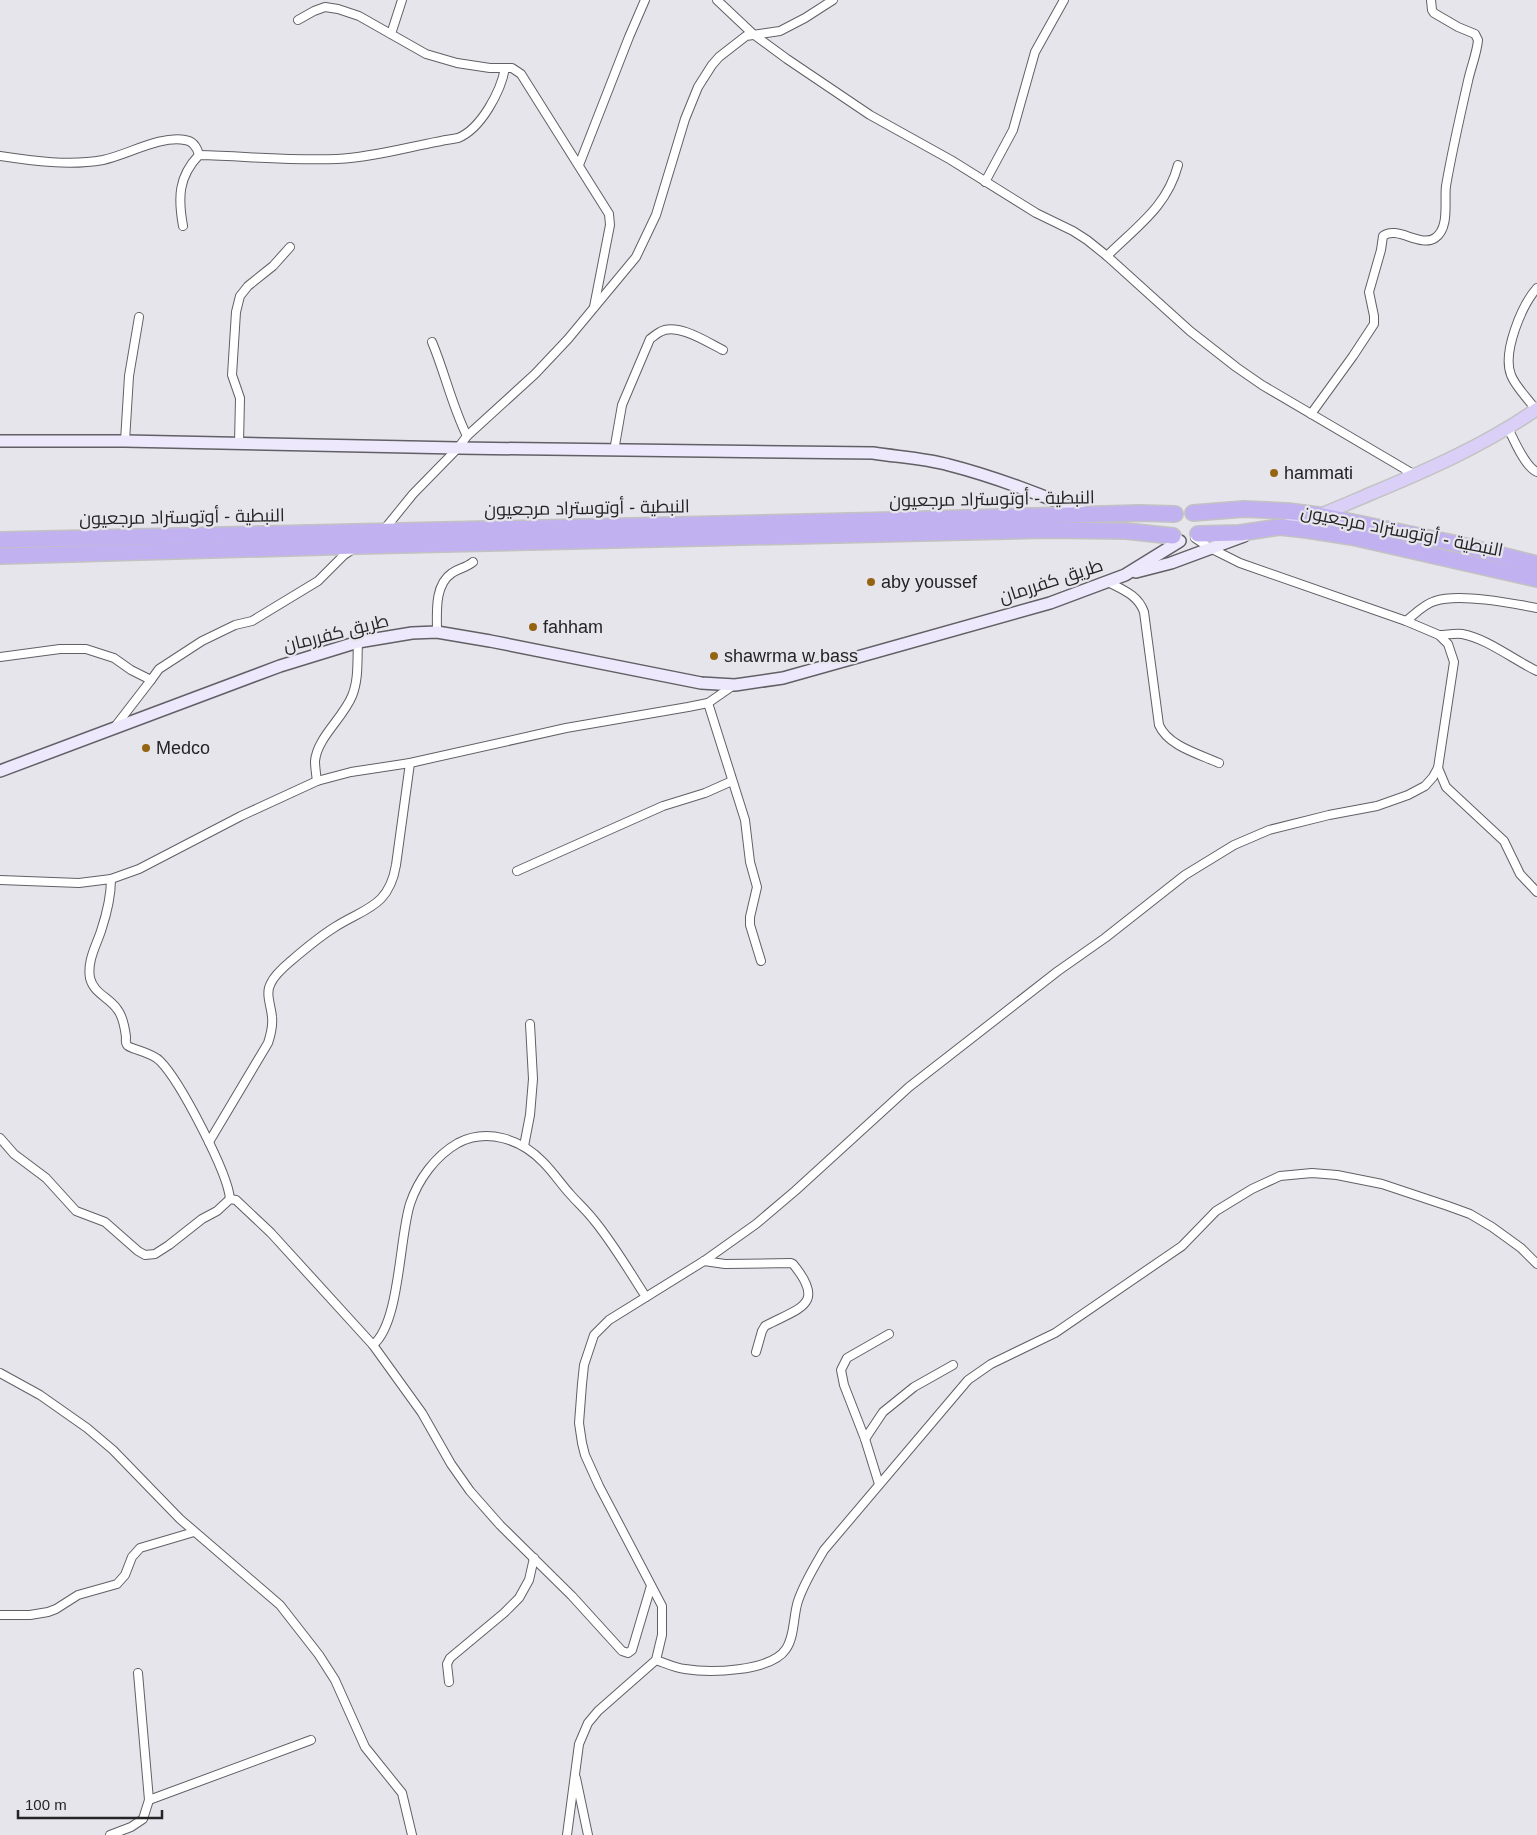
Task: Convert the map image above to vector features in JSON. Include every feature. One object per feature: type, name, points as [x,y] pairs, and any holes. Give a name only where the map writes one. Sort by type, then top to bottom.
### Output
[{"type":"highway","name":"النبطية - أوتوستراد مرجعيون","points":[[1193,513],[1244,509],[1318,515],[1424,537],[1537,564]]},
{"type":"highway","points":[[1184,510],[1193,513],[1197,516],[1201,525],[1187,537],[1170,527],[1170,522],[1175,514],[1184,510]]},
{"type":"highway","name":"النبطية - أوتوستراد مرجعيون","points":[[0,540],[1175,514]]},
{"type":"highway","name":"النبطية - أوتوستراد مرجعيون","points":[[0,556],[1057,530],[1126,531],[1187,537],[1280,527],[1352,537],[1537,580]]},
{"type":"main road","points":[[1280,527],[1318,515],[1415,475],[1486,441],[1537,409]]},
{"type":"main road","points":[[0,441],[125,441],[873,454],[928,460],[989,477],[1093,515]]},
{"type":"main road","points":[[1125,575],[1171,563],[1263,530]]},
{"type":"main road","name":"طريق كفررمان","points":[[0,771],[248,676],[358,642],[412,633],[437,632],[490,641],[701,683],[735,685],[783,678],[1050,603],[1125,575],[1187,537]]},
{"type":"street","points":[[319,0],[325,7]]},
{"type":"street","points":[[391,34],[402,0]]},
{"type":"street","points":[[579,165],[645,0]]},
{"type":"street","points":[[717,0],[753,34],[870,115],[951,160],[1036,212],[1073,231],[1107,256],[1163,308],[1221,356],[1262,385],[1415,475]]},
{"type":"street","points":[[382,532],[413,494],[458,448],[467,436],[535,374],[636,257],[650,231],[686,119],[698,88],[719,57],[746,36],[780,31],[833,0]]},
{"type":"street","points":[[986,182],[1012,130],[1035,52],[1064,0]]},
{"type":"street","points":[[1310,414],[1354,356],[1374,324],[1369,292],[1383,236],[1387,233],[1393,233],[1426,240],[1436,237],[1442,227],[1449,170],[1478,40],[1475,34],[1458,27],[1434,13],[1431,0]]},
{"type":"street","points":[[298,20],[325,7],[338,9],[359,16],[419,51],[434,57],[490,68],[516,69],[521,74],[609,214],[610,225],[593,309]]},
{"type":"street","points":[[184,226],[179,196],[187,172],[192,162],[199,155],[268,159],[338,159],[458,138],[475,128],[483,117],[498,90],[505,68]]},
{"type":"street","points":[[0,156],[26,160],[88,162],[104,160],[146,146],[173,140],[192,142],[197,148],[199,155]]},
{"type":"street","points":[[1107,256],[1129,233],[1148,218],[1165,197],[1171,187],[1178,165]]},
{"type":"street","points":[[239,443],[240,398],[232,375],[236,312],[240,296],[248,286],[273,266],[290,247]]},
{"type":"street","points":[[1537,288],[1529,298],[1517,324],[1511,342],[1509,367],[1511,376],[1537,409]]},
{"type":"street","points":[[125,441],[129,376],[139,317]]},
{"type":"street","points":[[614,450],[622,405],[650,339],[659,332],[672,329],[694,335],[723,350]]},
{"type":"street","points":[[432,342],[444,372],[457,416],[467,436]]},
{"type":"street","points":[[1508,428],[1525,461],[1537,472]]},
{"type":"street","points":[[567,1835],[574,1771],[580,1744],[588,1723],[598,1710],[656,1660],[662,1635],[663,1619],[662,1606],[590,1468],[582,1443],[580,1423],[584,1364],[594,1335],[609,1320],[704,1261],[778,1207],[929,1071],[1058,970],[1105,938],[1185,875],[1234,845],[1268,830],[1329,815],[1377,806],[1408,795],[1425,786],[1438,768],[1454,662],[1448,644],[1438,635],[1406,621],[1240,563],[1187,537]]},
{"type":"street","points":[[113,729],[159,669],[202,641],[236,625],[252,621],[318,581],[344,555],[358,546]]},
{"type":"street","points":[[437,632],[441,585],[452,572],[466,567],[473,562]]},
{"type":"street","points":[[1108,582],[1128,592],[1141,604],[1144,612],[1159,725],[1162,734],[1170,741],[1219,763]]},
{"type":"street","points":[[1406,621],[1422,607],[1434,601],[1449,598],[1498,600],[1537,608]]},
{"type":"street","points":[[1438,635],[1461,634],[1482,641],[1517,662],[1537,671]]},
{"type":"street","points":[[317,780],[315,762],[320,745],[353,694],[357,678],[358,642]]},
{"type":"street","points":[[0,657],[60,649],[86,649],[114,658],[131,670],[151,680]]},
{"type":"street","points":[[0,880],[79,882],[111,879],[139,869],[241,816],[317,780],[351,772],[410,763],[530,735],[708,702],[735,685]]},
{"type":"street","points":[[708,702],[745,820],[750,862],[757,887],[750,925],[761,961]]},
{"type":"street","points":[[209,1142],[268,1043],[272,1031],[268,992],[271,982],[312,942],[346,920],[373,906],[381,899],[390,886],[394,878],[410,763]]},
{"type":"street","points":[[1438,768],[1446,787],[1504,841],[1520,874],[1537,892]]},
{"type":"street","points":[[517,871],[663,806],[705,793],[732,781]]},
{"type":"street","points":[[111,879],[111,895],[90,962],[90,977],[93,986],[98,993],[117,1007],[120,1012],[127,1045],[130,1048],[152,1054],[170,1074],[209,1142],[230,1199]]},
{"type":"street","points":[[524,1146],[530,1115],[533,1079],[530,1024]]},
{"type":"street","points":[[374,1345],[379,1340],[388,1322],[396,1289],[400,1250],[410,1205],[419,1181],[437,1159],[451,1147],[468,1138],[498,1136],[524,1146],[543,1161],[619,1254],[646,1297]]},
{"type":"street","points":[[0,1138],[14,1154],[46,1178],[76,1211],[105,1222],[145,1255],[155,1254],[169,1245],[202,1219],[218,1211],[230,1199]]},
{"type":"street","points":[[656,1660],[684,1669],[737,1670],[764,1664],[778,1657],[786,1650],[798,1602],[809,1575],[824,1550],[968,1380],[991,1364],[1055,1333],[1182,1246],[1216,1211],[1252,1189],[1280,1176],[1312,1173],[1337,1175],[1382,1184],[1448,1206],[1470,1214],[1492,1227],[1522,1248],[1537,1264]]},
{"type":"street","points":[[230,1199],[236,1200],[243,1205],[272,1233],[374,1345],[422,1412],[459,1478],[500,1525],[572,1596],[622,1651],[628,1653],[632,1650],[651,1586]]},
{"type":"street","points":[[704,1261],[725,1264],[791,1263],[794,1264],[803,1277],[810,1291],[808,1300],[796,1310],[765,1326],[756,1352]]},
{"type":"street","points":[[879,1484],[865,1439],[844,1385],[841,1370],[842,1364],[847,1358],[888,1334]]},
{"type":"street","points":[[865,1439],[883,1412],[914,1387],[954,1365]]},
{"type":"street","points":[[0,1373],[40,1395],[87,1428],[113,1450],[194,1532],[280,1605],[319,1655],[335,1680],[365,1747],[402,1793],[412,1835]]},
{"type":"street","points":[[0,1615],[48,1612],[78,1595],[117,1584],[125,1575],[132,1557],[140,1548],[194,1532]]},
{"type":"street","points":[[450,1682],[447,1664],[450,1658],[519,1598],[528,1580],[534,1558]]},
{"type":"street","points":[[110,1835],[131,1827],[143,1819],[149,1800],[138,1673]]},
{"type":"street","points":[[149,1800],[311,1740]]},
{"type":"street","points":[[574,1771],[588,1835]]},
{"type":"place","name":"hammati","points":[[1274,473]]},
{"type":"place","name":"aby youssef","points":[[871,582]]},
{"type":"place","name":"fahham","points":[[533,627]]},
{"type":"place","name":"shawrma w bass","points":[[714,656]]},
{"type":"place","name":"Medco","points":[[146,748]]}]
